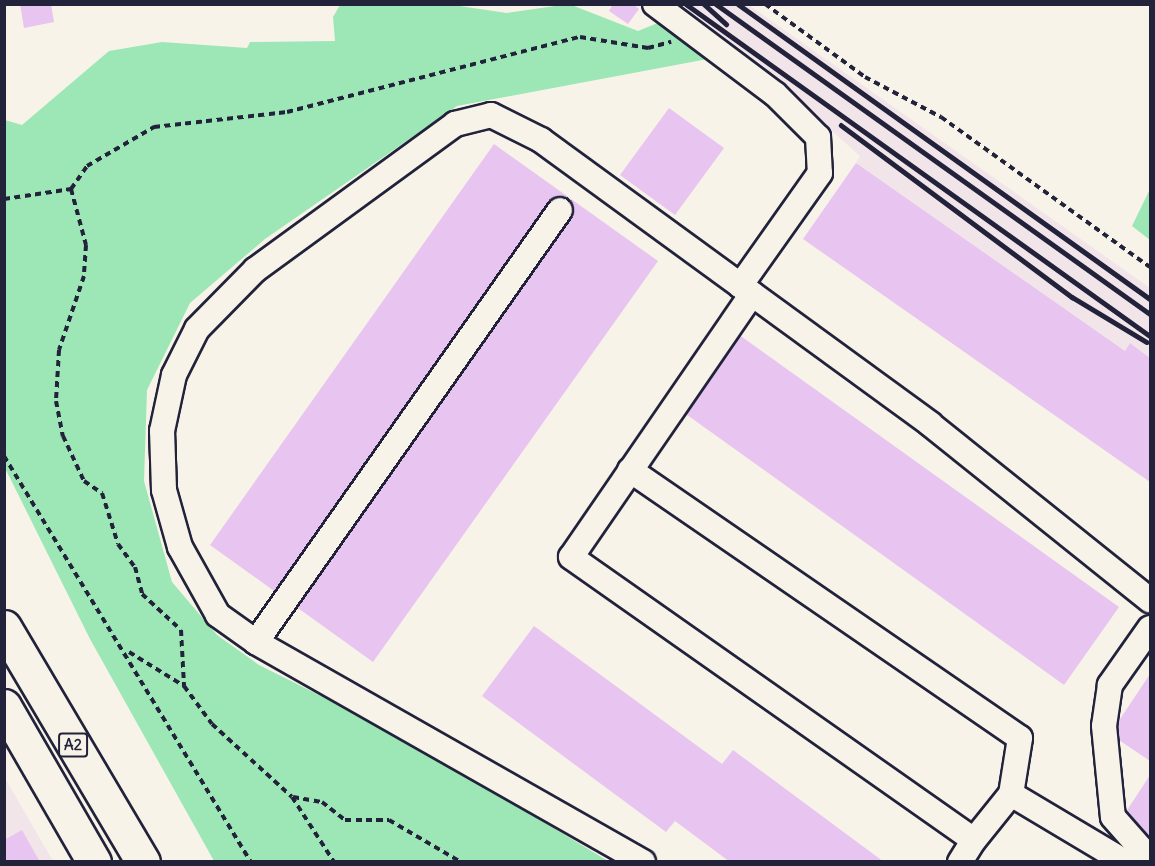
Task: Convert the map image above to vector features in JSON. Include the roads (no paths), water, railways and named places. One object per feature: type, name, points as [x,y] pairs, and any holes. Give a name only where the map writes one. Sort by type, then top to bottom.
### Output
[{"type":"highway","name":"A2","points":[[4,627],[143,861]]},
{"type":"highway","name":"A2","points":[[4,706],[94,861]]},
{"type":"highway","points":[[56,799],[80,861]]},
{"type":"street","points":[[655,4],[775,94],[818,137],[820,173],[630,470],[571,557],[974,840]]},
{"type":"street","points":[[643,861],[256,642],[218,615],[180,547],[164,490],[162,431],[174,375],[197,329],[255,270],[454,124],[491,114],[541,140],[930,424],[1150,600]]},
{"type":"street","points":[[256,642],[560,210]]},
{"type":"street","points":[[630,470],[1020,738],[1011,794],[960,861]]},
{"type":"street","points":[[1150,628],[1110,685],[1104,726],[1113,817],[1150,859]]},
{"type":"street","points":[[1011,794],[1125,861]]},
{"type":"railway","points":[[686,4],[1150,336]]},
{"type":"railway","points":[[704,4],[726,24]]},
{"type":"railway","points":[[716,4],[1150,314]]},
{"type":"railway","points":[[738,4],[1150,299]]},
{"type":"railway","points":[[841,125],[1072,297],[1147,342]]}]
